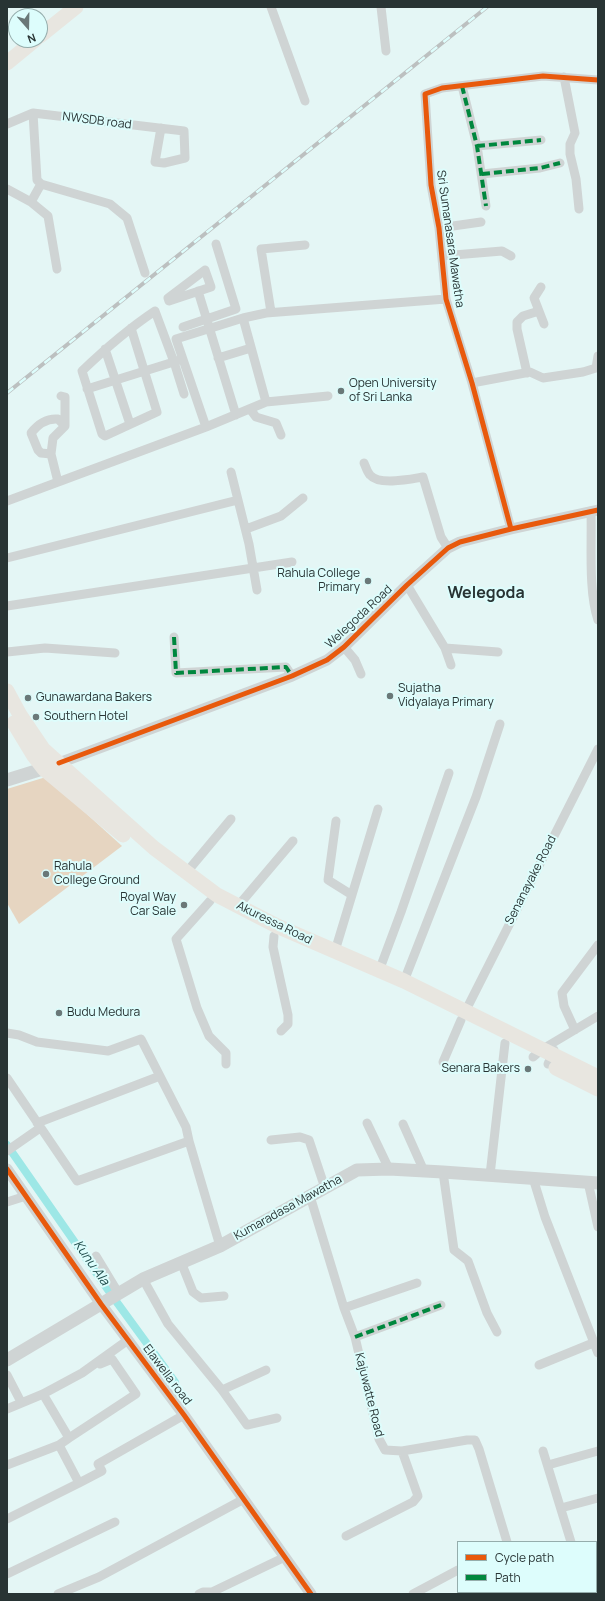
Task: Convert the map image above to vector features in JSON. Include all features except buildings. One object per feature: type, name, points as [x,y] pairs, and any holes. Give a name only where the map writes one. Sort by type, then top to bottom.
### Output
[{"type":"highway","points":[[48,30],[76,7]]},
{"type":"highway","points":[[7,63],[25,48]]},
{"type":"highway","name":"Akuressa Road","points":[[7,691],[20,715],[43,749],[154,848],[217,895],[277,926],[335,951],[361,969],[379,971],[404,981],[505,1043],[598,1077]]},
{"type":"highway","name":"Akuressa Road","points":[[7,709],[34,756],[44,769],[148,856],[176,878],[210,901],[274,936],[361,969],[430,1004],[463,1016],[543,1056],[598,1089]]},
{"type":"main road","points":[[7,780],[59,763]]},
{"type":"main road","name":"Kumaradasa Mawatha","points":[[7,1360],[143,1279],[220,1246],[357,1170],[389,1169],[593,1183]]},
{"type":"street","points":[[272,7],[305,101]]},
{"type":"street","points":[[381,7],[386,51]]},
{"type":"street","name":"Sri Sumanasara Mawatha","points":[[511,529],[472,383],[446,299],[439,228],[431,185],[425,94],[442,88],[543,76],[598,80]]},
{"type":"street","points":[[564,77],[575,133],[570,144],[570,154],[576,178],[579,209]]},
{"type":"street","points":[[462,86],[477,146],[486,206]]},
{"type":"street","points":[[33,113],[37,180],[41,184],[110,204],[127,218],[145,274]]},
{"type":"street","name":"NWSDB road","points":[[7,124],[33,113],[161,128],[184,131],[185,158],[164,163],[155,162],[161,128]]},
{"type":"street","points":[[477,146],[540,140]]},
{"type":"street","points":[[482,174],[540,168],[560,163]]},
{"type":"street","points":[[31,202],[41,184]]},
{"type":"street","points":[[7,189],[31,202],[48,216],[57,269]]},
{"type":"street","points":[[439,228],[481,222]]},
{"type":"street","points":[[184,394],[176,339],[236,309],[216,244]]},
{"type":"street","points":[[271,312],[261,249],[305,245]]},
{"type":"street","points":[[442,256],[502,251],[511,256]]},
{"type":"street","points":[[541,287],[534,298],[544,324]]},
{"type":"street","points":[[198,291],[236,415]]},
{"type":"street","points":[[183,328],[271,312],[446,299]]},
{"type":"street","points":[[131,328],[157,412],[103,436],[82,372],[105,349],[131,328],[155,311],[179,361],[206,427]]},
{"type":"street","points":[[527,373],[517,329],[517,322],[523,316],[539,311]]},
{"type":"street","points":[[243,318],[266,402]]},
{"type":"street","points":[[218,358],[251,348]]},
{"type":"street","points":[[105,349],[130,424]]},
{"type":"street","points":[[472,383],[530,372],[543,378],[583,372],[596,368],[598,356]]},
{"type":"street","points":[[87,389],[179,361]]},
{"type":"street","points":[[58,482],[51,454],[53,438],[65,426],[65,397],[61,396]]},
{"type":"street","points":[[7,500],[206,427],[266,402],[328,396]]},
{"type":"street","points":[[250,409],[256,417],[276,423],[281,435]]},
{"type":"street","points":[[51,454],[41,453],[38,450],[31,433],[39,424],[51,418],[58,419],[65,426]]},
{"type":"street","points":[[364,463],[370,475],[376,480],[394,481],[424,477],[441,537],[448,548]]},
{"type":"street","points":[[232,472],[246,529],[257,590]]},
{"type":"street","points":[[246,529],[280,516],[303,498]]},
{"type":"street","points":[[7,558],[238,500]]},
{"type":"street","points":[[595,510],[592,594],[598,620]]},
{"type":"street","name":"Welegoda Road","points":[[59,763],[292,676],[326,660],[344,648],[407,585],[448,548],[460,542],[595,510]]},
{"type":"street","points":[[7,606],[292,562]]},
{"type":"street","points":[[407,585],[445,648],[451,665]]},
{"type":"street","points":[[174,637],[176,673],[286,667],[292,676]]},
{"type":"street","points":[[7,652],[45,648],[115,653]]},
{"type":"street","points":[[344,648],[355,660],[361,674]]},
{"type":"street","points":[[445,648],[498,652]]},
{"type":"street","points":[[404,981],[476,797],[500,724]]},
{"type":"street","name":"Senanayake Road","points":[[443,1062],[463,1016],[598,749]]},
{"type":"street","points":[[379,971],[449,773]]},
{"type":"street","points":[[335,951],[378,809]]},
{"type":"street","points":[[186,873],[231,819]]},
{"type":"street","points":[[336,821],[328,880],[352,895]]},
{"type":"street","points":[[238,906],[293,841]]},
{"type":"street","points":[[210,901],[176,939],[197,1008],[209,1036],[226,1053],[226,1064]]},
{"type":"street","points":[[274,936],[273,947],[288,1015],[288,1024],[280,1031]]},
{"type":"street","points":[[575,1030],[564,1006],[562,993],[598,945]]},
{"type":"street","points":[[543,1056],[558,1040],[598,1016]]},
{"type":"street","points":[[7,1033],[19,1035],[37,1042],[108,1051],[141,1039],[186,1128],[220,1246]]},
{"type":"street","points":[[490,1175],[505,1043]]},
{"type":"street","points":[[7,1151],[39,1126],[160,1076]]},
{"type":"street","points":[[7,1078],[77,1181],[189,1141]]},
{"type":"street","points":[[367,1123],[389,1169]]},
{"type":"street","points":[[403,1124],[424,1171]]},
{"type":"street","points":[[271,1140],[300,1137],[309,1140],[325,1188]]},
{"type":"street","name":"Elawella road","points":[[7,1169],[101,1304],[184,1415],[311,1594]]},
{"type":"street","points":[[443,1172],[454,1250],[468,1261],[487,1313],[497,1332]]},
{"type":"street","points":[[533,1178],[545,1217],[593,1343],[598,1352]]},
{"type":"street","points":[[593,1183],[598,1227]]},
{"type":"street","points":[[7,1202],[26,1196]]},
{"type":"street","name":"Kajuwatte Road","points":[[310,1196],[344,1308],[355,1337],[379,1439],[385,1450],[402,1451],[475,1440],[507,1541]]},
{"type":"street","points":[[96,1256],[119,1294]]},
{"type":"street","points":[[180,1262],[193,1292],[201,1298],[224,1296]]},
{"type":"street","points":[[143,1279],[168,1324],[222,1390],[247,1425],[277,1418]]},
{"type":"street","points":[[344,1308],[417,1283]]},
{"type":"street","points":[[355,1337],[442,1306]]},
{"type":"street","points":[[7,1409],[43,1394],[82,1373],[128,1340]]},
{"type":"street","points":[[539,1365],[593,1343]]},
{"type":"street","points":[[7,1465],[59,1445],[136,1394],[112,1359],[100,1364],[98,1361]]},
{"type":"street","points":[[222,1390],[266,1370]]},
{"type":"street","points":[[7,1375],[21,1402]]},
{"type":"street","points":[[43,1394],[69,1438]]},
{"type":"street","points":[[7,1519],[102,1471],[98,1464],[184,1415]]},
{"type":"street","points":[[59,1445],[79,1483]]},
{"type":"street","points":[[548,1465],[598,1450]]},
{"type":"street","points":[[346,1536],[413,1502],[418,1496],[402,1451]]},
{"type":"street","points":[[543,1451],[571,1541]]},
{"type":"street","points":[[561,1508],[598,1498]]},
{"type":"street","points":[[58,1594],[99,1577],[244,1499]]},
{"type":"street","points":[[7,1574],[115,1522]]},
{"type":"street","points":[[199,1594],[203,1592],[212,1592],[285,1557]]},
{"type":"street","points":[[413,1594],[457,1571]]},
{"type":"shaded area","name":"Rahula College Ground","points":[[46,777],[122,846],[19,924],[7,903],[7,789]]},
{"type":"waterway","name":"Kunu Ala","points":[[7,1145],[113,1297],[175,1382]]},
{"type":"railway","points":[[7,393],[487,7]]},
{"type":"marked path","points":[[462,86],[477,146],[486,206]]},
{"type":"marked path","points":[[477,146],[541,140]]},
{"type":"marked path","points":[[482,174],[540,168],[560,163]]},
{"type":"marked path","points":[[174,637],[176,673],[286,667],[292,676]]},
{"type":"marked path","points":[[355,1337],[441,1305]]},
{"type":"cycle path","points":[[511,529],[472,383],[446,299],[439,228],[431,185],[425,94],[442,88],[543,76],[598,80]]},
{"type":"cycle path","points":[[59,763],[292,676],[327,660],[344,647],[407,585],[448,548],[460,542],[598,510]]},
{"type":"cycle path","points":[[7,1169],[101,1304],[184,1415],[311,1594]]},
{"type":"place","name":"Open University of Sri Lanka","points":[[341,391]]},
{"type":"place","name":"Rahula College Primary","points":[[368,581]]},
{"type":"place","name":"Sujatha Vidyalaya Primary","points":[[390,696]]},
{"type":"place","name":"Gunawardana Bakers","points":[[28,698]]},
{"type":"place","name":"Southern Hotel","points":[[36,717]]},
{"type":"place","name":"Rahula College Ground","points":[[46,874]]},
{"type":"place","name":"Royal Way Car Sale","points":[[184,905]]},
{"type":"place","name":"Budu Medura","points":[[59,1013]]},
{"type":"place","name":"Senara Bakers","points":[[528,1069]]},
{"type":"district","name":"Welegoda","points":[[486,594]]}]
